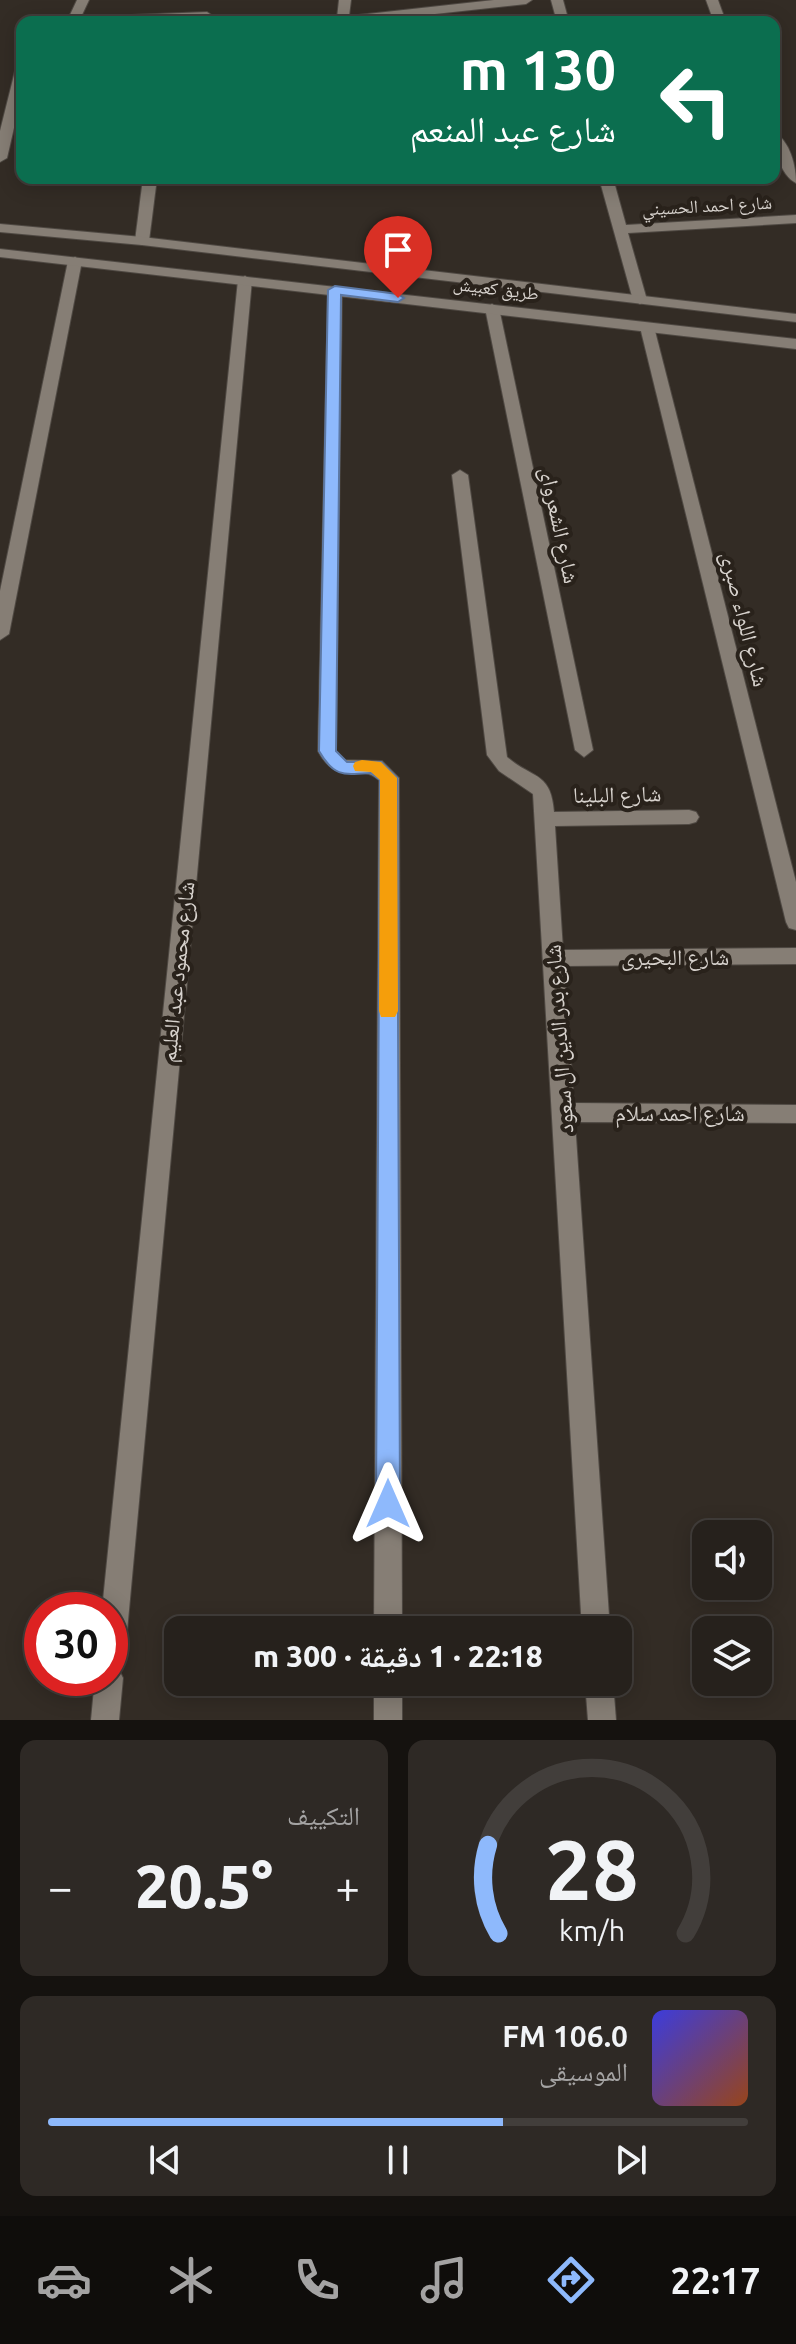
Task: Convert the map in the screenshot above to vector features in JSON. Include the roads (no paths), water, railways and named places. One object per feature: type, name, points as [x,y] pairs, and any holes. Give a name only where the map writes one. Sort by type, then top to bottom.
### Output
[{"type":"street","points":[[371,16],[432,5],[522,0]]},
{"type":"street","points":[[0,158],[16,92]]},
{"type":"street","points":[[780,148],[796,179]]},
{"type":"street","points":[[142,241],[149,184]]},
{"type":"street","points":[[608,184],[640,300]]},
{"type":"street","name":"شارع احمد الحسيني","points":[[621,229],[796,219]]},
{"type":"street","name":"طريق كعبيش","points":[[0,228],[142,241],[796,318]]},
{"type":"street","points":[[8,254],[28,231]]},
{"type":"street","name":"طريق كعبيش","points":[[8,254],[796,344]]},
{"type":"street","points":[[0,634],[75,261]]},
{"type":"street","name":"شارع محمود عبد العليم","points":[[117,1592],[245,280]]},
{"type":"street","points":[[335,290],[327,751],[337,765],[346,769],[375,766],[389,778],[388,1616]]},
{"type":"street","name":"شارع الشعرواى","points":[[492,308],[584,750]]},
{"type":"street","name":"شارع اللواء صبرى","points":[[647,327],[796,922]]},
{"type":"street","name":"شارع بدر الدين ال سعود","points":[[460,475],[496,755],[502,765],[539,785],[543,793],[595,1616]]},
{"type":"street","name":"شارع البلينا","points":[[545,819],[689,817]]},
{"type":"street","name":"شارع البحيرى","points":[[554,958],[796,956]]},
{"type":"street","name":"شارع احمد سلام","points":[[563,1112],[796,1114]]},
{"type":"street","points":[[105,1720],[107,1696]]},
{"type":"street","points":[[388,1696],[388,1720]]},
{"type":"street","points":[[600,1696],[602,1720]]}]
